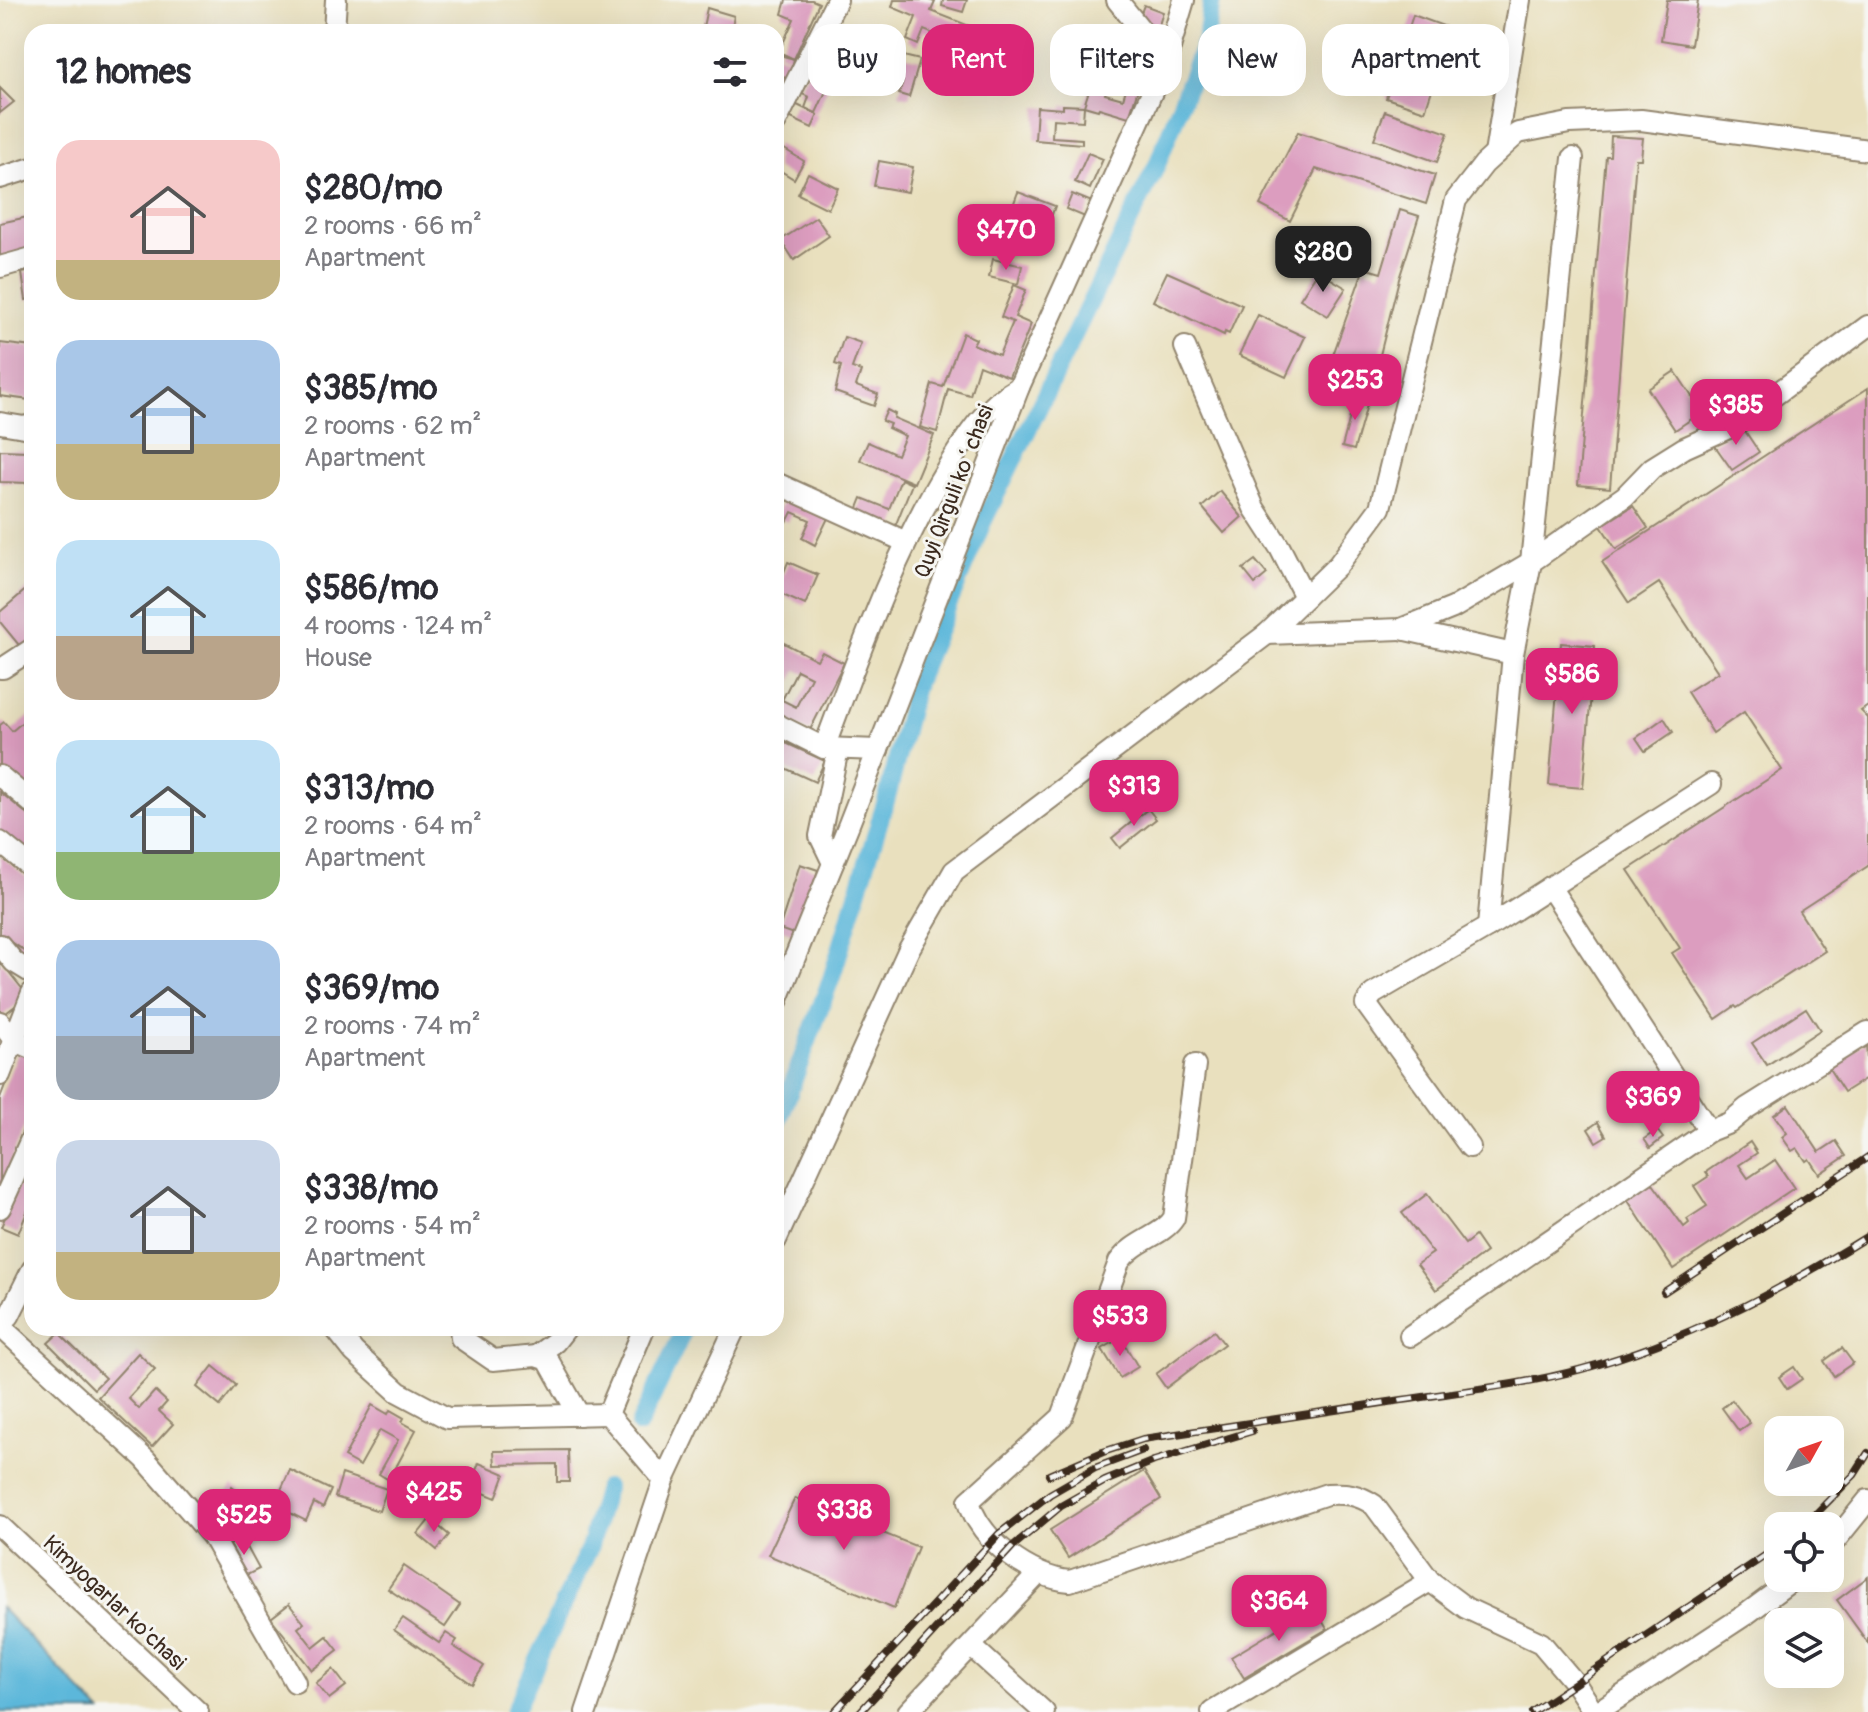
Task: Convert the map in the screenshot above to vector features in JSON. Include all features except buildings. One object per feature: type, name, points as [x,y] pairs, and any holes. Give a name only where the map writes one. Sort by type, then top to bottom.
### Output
[{"type":"street","points":[[334,24],[336,0]]},
{"type":"street","points":[[784,106],[837,0]]},
{"type":"street","points":[[1117,0],[1136,24]]},
{"type":"street","name":"Quyi Qirguli koʻchasi","points":[[1177,24],[1184,0]]},
{"type":"street","points":[[1495,154],[1520,0]]},
{"type":"street","name":"Quyi Qirguli koʻchasi","points":[[784,984],[1019,387],[1150,96]]},
{"type":"street","points":[[784,1222],[909,949],[954,871],[1267,634],[1338,565],[1380,508],[1456,200],[1484,164],[1518,133],[1569,123],[1641,120],[1868,150]]},
{"type":"street","points":[[1488,927],[1513,654],[1531,562],[1573,158]]},
{"type":"street","points":[[0,178],[24,170]]},
{"type":"street","points":[[0,267],[24,260]]},
{"type":"street","points":[[1401,629],[1453,608],[1531,562],[1625,496],[1652,468],[1684,448],[1733,426],[1868,326]]},
{"type":"street","points":[[1185,347],[1254,508],[1280,548],[1305,597]]},
{"type":"street","points":[[833,863],[820,836],[831,748],[861,648],[906,542],[971,429],[1000,398],[1019,387]]},
{"type":"street","points":[[0,423],[24,427]]},
{"type":"street","points":[[784,487],[906,542]]},
{"type":"street","points":[[1267,634],[1401,629],[1513,654]]},
{"type":"street","points":[[0,668],[24,654]]},
{"type":"street","points":[[784,727],[831,748],[878,750]]},
{"type":"street","points":[[0,776],[24,796]]},
{"type":"street","points":[[1470,1147],[1366,1004],[1373,994],[1488,927],[1711,784]]},
{"type":"street","points":[[0,842],[24,862]]},
{"type":"street","points":[[1550,887],[1709,1131]]},
{"type":"street","points":[[0,945],[14,962],[24,968]]},
{"type":"street","points":[[0,1022],[23,1044],[0,1075]]},
{"type":"street","points":[[1410,1336],[1709,1131],[1729,1123],[1747,1108],[1868,1032]]},
{"type":"street","points":[[1195,1065],[1174,1218],[1169,1226],[1126,1251],[1119,1262],[1062,1417],[969,1501],[971,1511],[993,1541],[1022,1564],[1052,1580],[1070,1581],[1327,1494],[1348,1493],[1363,1497],[1374,1505],[1430,1581],[1466,1608],[1541,1643],[1595,1712],[1776,1592]]},
{"type":"street","points":[[0,1208],[24,1155]]},
{"type":"street","points":[[24,1286],[9,1316],[0,1323],[145,1459],[212,1536],[295,1682]]},
{"type":"street","points":[[341,1336],[354,1352],[398,1392],[447,1418],[608,1414]]},
{"type":"street","points":[[461,1336],[493,1360],[536,1356],[548,1360],[579,1415]]},
{"type":"street","points":[[536,1356],[560,1336]]},
{"type":"street","points":[[608,1414],[641,1336]]},
{"type":"street","points":[[586,1712],[664,1480],[731,1336]]},
{"type":"street","points":[[608,1414],[664,1480]]},
{"type":"street","points":[[1844,1530],[1868,1500]]},
{"type":"street","name":"Kimyogarlar ko'chasi","points":[[0,1526],[198,1712]]},
{"type":"street","points":[[908,1712],[1039,1573]]},
{"type":"street","points":[[1212,1712],[1430,1581]]},
{"type":"street","points":[[972,1647],[1044,1712]]},
{"type":"water","points":[[0,1607],[101,1712],[0,1712]]},
{"type":"waterway","points":[[784,1106],[832,976],[888,794],[916,682],[983,522],[1157,165],[1206,39],[1212,0]]},
{"type":"waterway","points":[[639,1425],[681,1336]]},
{"type":"waterway","points":[[514,1712],[589,1549],[606,1488]]},
{"type":"railway","points":[[1664,1292],[1868,1157]]},
{"type":"railway","points":[[1049,1475],[1143,1439],[1493,1387],[1620,1358],[1730,1313],[1868,1236]]},
{"type":"railway","points":[[860,1712],[1013,1546],[1061,1506],[1105,1481],[1154,1461],[1252,1431]]},
{"type":"railway","points":[[834,1712],[999,1534],[1050,1494],[1095,1468],[1143,1450]]},
{"type":"railway","points":[[1818,1512],[1854,1475],[1868,1453]]},
{"type":"railway","points":[[1532,1712],[1764,1556]]}]
